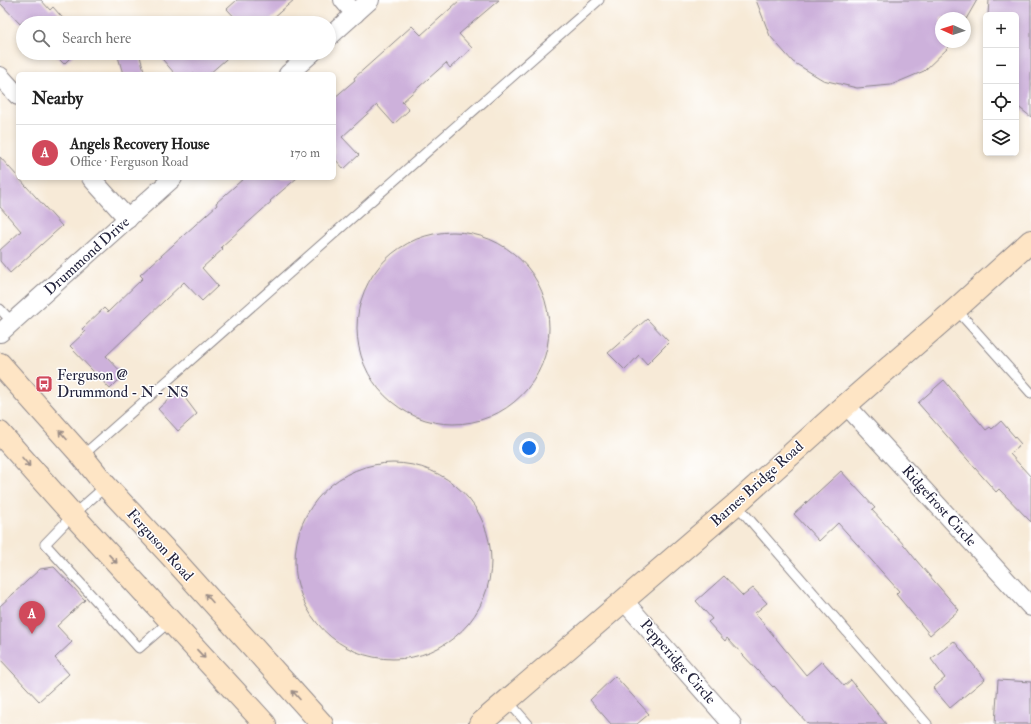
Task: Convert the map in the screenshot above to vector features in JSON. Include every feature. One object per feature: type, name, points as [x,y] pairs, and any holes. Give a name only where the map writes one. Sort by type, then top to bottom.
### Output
[{"type":"main road","name":"Barnes Bridge Road","points":[[480,724],[736,504],[1031,241]]},
{"type":"main road","name":"Ferguson Road","points":[[0,364],[82,456],[106,486],[322,724]]},
{"type":"main road","points":[[0,433],[73,516],[265,724]]},
{"type":"street","points":[[343,0],[355,14]]},
{"type":"street","points":[[336,31],[370,0]]},
{"type":"street","points":[[290,72],[304,60]]},
{"type":"street","points":[[0,76],[16,94]]},
{"type":"street","points":[[93,180],[128,219]]},
{"type":"street","name":"Drummond Drive","points":[[6,327],[171,180]]},
{"type":"street","name":"Ridgefrost Circle","points":[[846,405],[1031,607]]},
{"type":"street","name":"Pepperidge Circle","points":[[624,601],[732,724]]},
{"type":"lane","points":[[82,456],[599,0]]},
{"type":"lane","points":[[0,309],[6,327]]},
{"type":"lane","points":[[956,309],[1031,393]]},
{"type":"lane","points":[[106,486],[45,544],[139,648],[170,621]]},
{"type":"lane","points":[[736,504],[927,724]]},
{"type":"lane","points":[[507,700],[528,724]]},
{"type":"building","points":[[0,0],[41,0],[50,10],[53,7],[61,16],[16,16],[16,20],[0,3]]},
{"type":"building","points":[[237,0],[294,0],[275,16],[234,16],[227,9]]},
{"type":"building","points":[[460,0],[499,0],[459,34],[472,48],[450,68],[446,63],[402,102],[409,110],[394,124],[377,105],[342,137],[359,155],[344,169],[336,160],[336,96],[355,80],[354,78],[412,26],[421,35]]},
{"type":"building","points":[[756,0],[977,0],[970,12],[935,12],[935,48],[948,48],[924,71],[891,85],[857,88],[823,80],[793,62],[770,36]]},
{"type":"building","points":[[989,0],[1031,0],[1031,117],[1019,107],[1019,12],[988,12]]},
{"type":"building","points":[[60,60],[68,60],[64,64]]},
{"type":"building","points":[[119,60],[141,60],[144,72],[122,72]]},
{"type":"building","points":[[163,60],[225,60],[211,72],[173,72]]},
{"type":"building","points":[[0,157],[16,175],[16,180],[21,180],[62,226],[10,273],[0,261],[0,250],[21,231],[0,207]]},
{"type":"building","points":[[242,180],[295,180],[221,247],[223,249],[202,268],[218,286],[202,301],[184,282],[106,356],[124,375],[110,389],[70,346],[85,332],[82,329],[104,308],[108,312],[143,278],[140,275],[217,205],[216,203]]},
{"type":"building","points":[[444,232],[462,232],[490,239],[506,248],[521,260],[533,275],[542,291],[549,319],[549,337],[542,365],[533,381],[521,396],[506,408],[490,417],[462,424],[444,424],[425,420],[408,413],[392,402],[379,389],[368,373],[361,356],[357,337],[357,319],[361,300],[368,283],[379,267],[392,254],[408,243],[425,236]]},
{"type":"building","points":[[647,319],[669,342],[647,364],[639,355],[625,370],[608,353]]},
{"type":"building","points":[[944,380],[986,430],[990,427],[992,429],[1001,421],[1021,444],[1010,454],[1031,477],[1031,522],[999,489],[996,492],[918,403]]},
{"type":"building","points":[[179,390],[197,414],[178,431],[158,409]]},
{"type":"building","points":[[383,463],[403,463],[430,470],[455,485],[469,499],[484,524],[491,551],[491,571],[484,598],[469,623],[455,637],[430,652],[421,655],[403,659],[383,659],[356,652],[331,637],[317,623],[302,598],[299,589],[295,571],[295,551],[302,524],[317,499],[331,485],[356,470],[365,467]]},
{"type":"building","points":[[841,471],[875,508],[872,510],[905,546],[959,610],[930,635],[896,594],[899,591],[838,523],[819,541],[794,514]]},
{"type":"building","points":[[54,567],[85,600],[57,626],[72,642],[55,658],[69,674],[39,701],[0,659],[0,606],[40,569]]},
{"type":"building","points":[[724,576],[743,596],[753,588],[767,603],[755,613],[806,675],[822,661],[844,686],[851,680],[886,724],[808,724],[774,686],[773,687],[727,638],[725,641],[708,622],[712,619],[696,601]]},
{"type":"building","points":[[954,641],[985,679],[950,708],[933,688],[945,678],[931,659]]},
{"type":"building","points":[[615,676],[649,714],[637,724],[611,724],[590,700]]},
{"type":"building","points":[[998,680],[1031,682],[1031,724],[995,724]]},
{"type":"place","name":"Ferguson @ Drummond - N - NS","points":[[44,384]]},
{"type":"place","name":"Angels Recovery House","points":[[32,634]]}]
